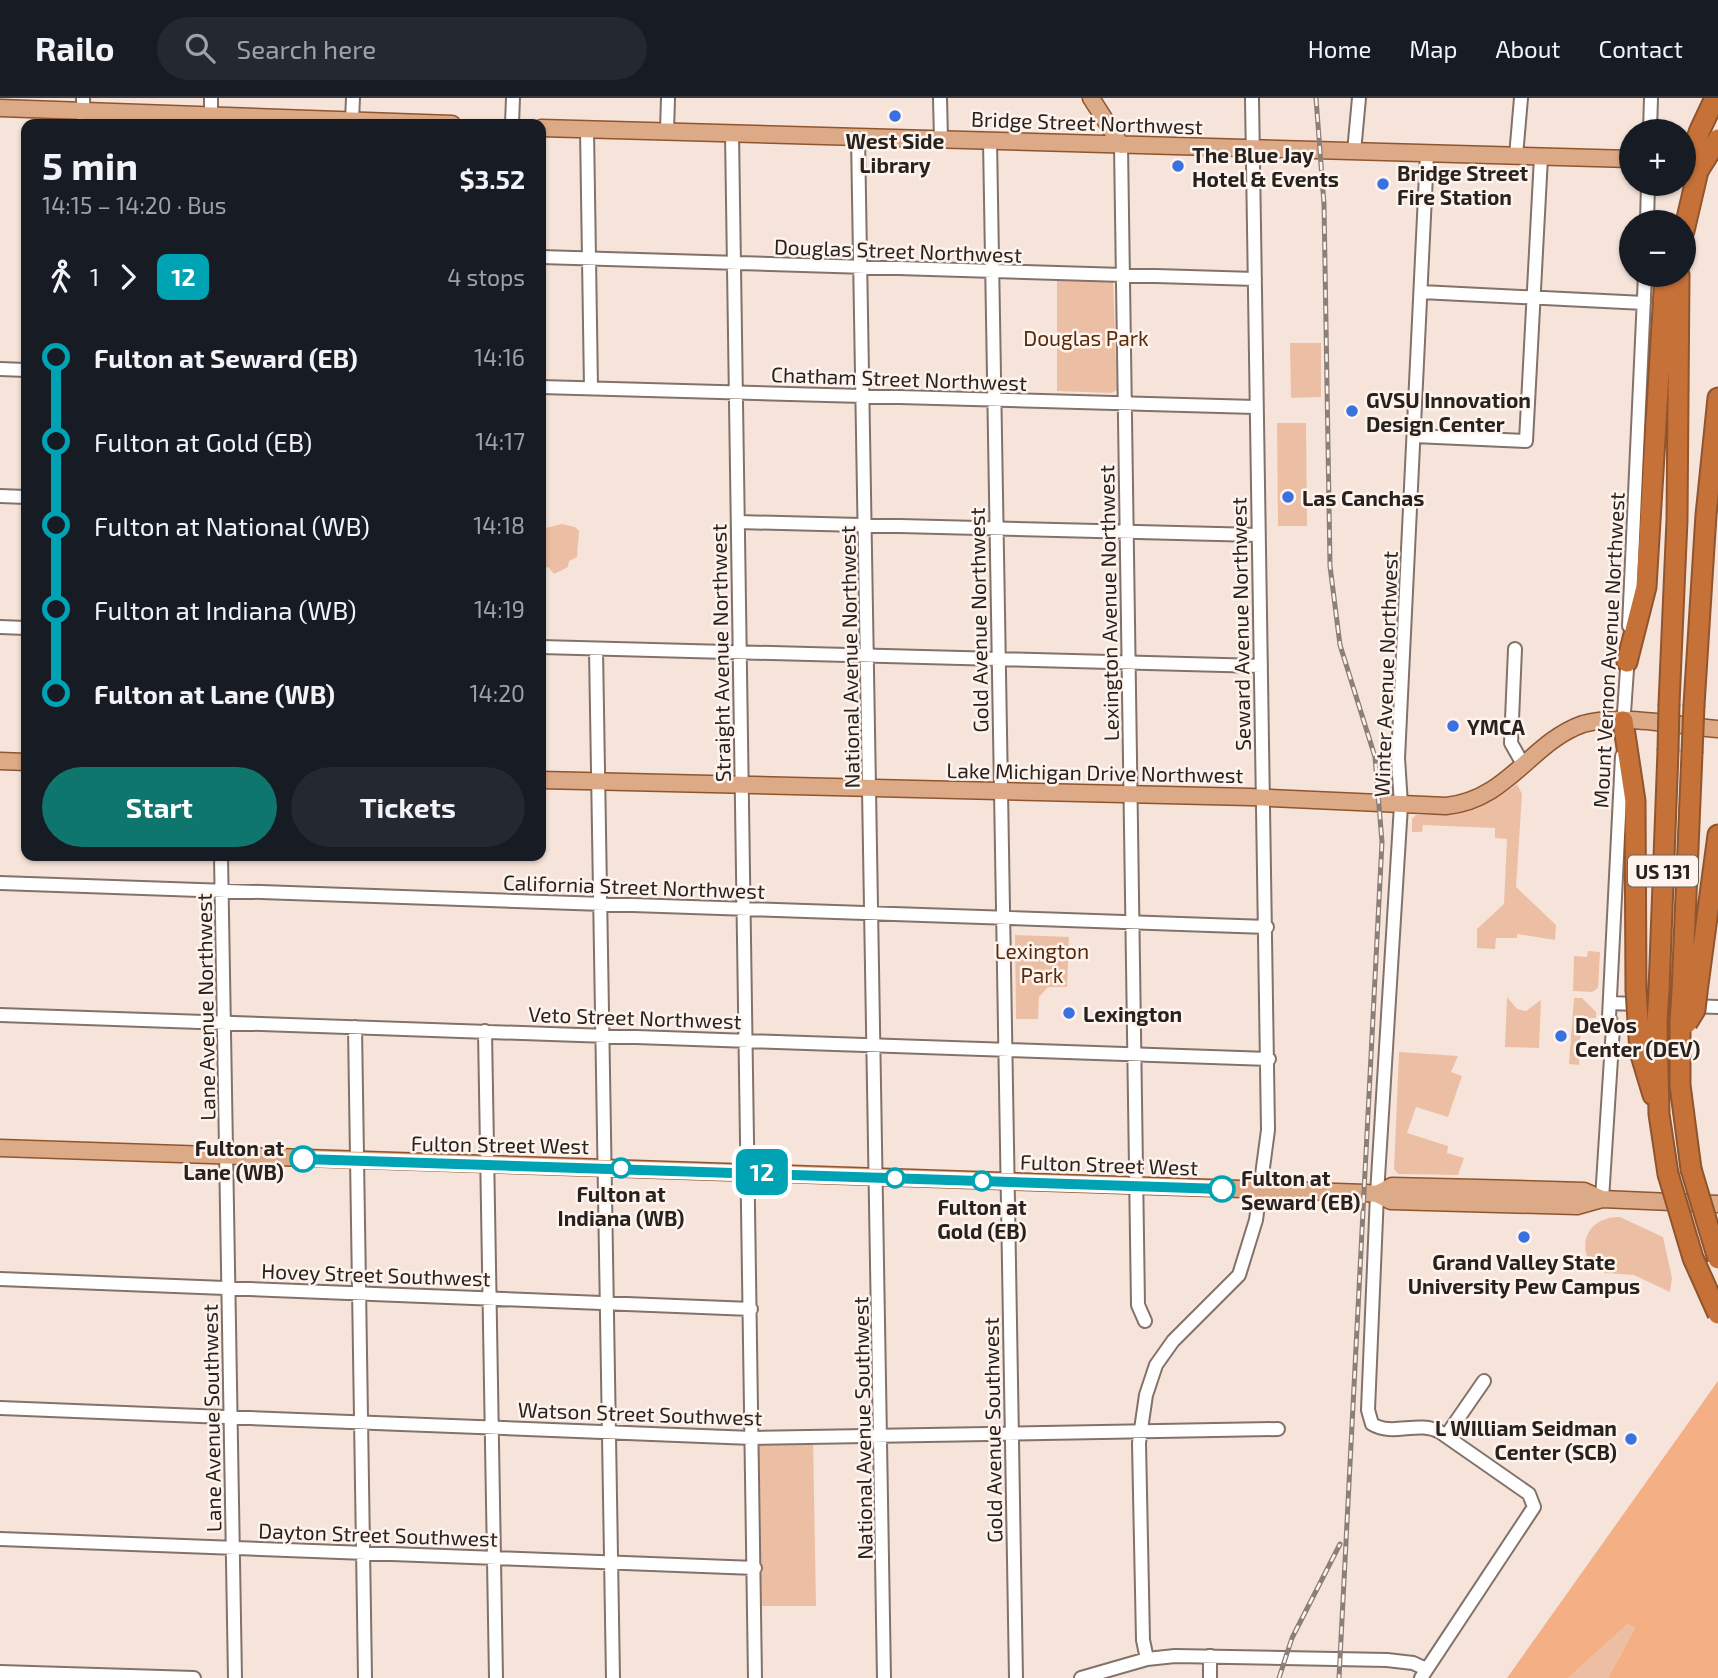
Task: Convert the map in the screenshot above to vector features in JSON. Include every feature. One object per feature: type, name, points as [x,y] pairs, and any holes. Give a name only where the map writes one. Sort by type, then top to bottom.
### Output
[{"type":"highway","points":[[1698,98],[1708,129]]},
{"type":"highway","points":[[1696,152],[1708,129],[1715,98]]},
{"type":"highway","points":[[1665,287],[1668,471],[1677,520]]},
{"type":"highway","points":[[1627,662],[1646,587],[1656,392],[1665,287]]},
{"type":"highway","name":"US 131","points":[[1679,287],[1677,520],[1659,990],[1642,1009],[1668,1174],[1693,1258],[1718,1314]]},
{"type":"highway","name":"US 131","points":[[1689,991],[1694,705],[1706,516],[1718,398]]},
{"type":"highway","points":[[1706,516],[1718,475]]},
{"type":"highway","points":[[1623,721],[1635,801],[1642,1009]]},
{"type":"highway","points":[[1718,835],[1689,991],[1695,1010],[1682,1026],[1681,1110],[1690,1169],[1718,1259]]},
{"type":"main road","points":[[1091,98],[1121,145]]},
{"type":"main road","points":[[0,108],[197,119]]},
{"type":"main road","name":"Bridge Street Northwest","points":[[546,128],[1619,159]]},
{"type":"main road","points":[[1696,167],[1718,162]]},
{"type":"main road","name":"Lake Michigan Drive Northwest","points":[[546,780],[1263,797],[1401,805],[1463,803],[1497,788],[1562,734],[1582,724],[1601,720],[1718,729]]},
{"type":"main road","points":[[0,761],[21,762]]},
{"type":"main road","name":"Fulton Street West","points":[[0,1148],[1377,1194],[1391,1201],[1577,1206],[1602,1199],[1718,1204]]},
{"type":"street","points":[[211,98],[211,119]]},
{"type":"street","points":[[352,119],[353,98]]},
{"type":"street","points":[[512,119],[513,98]]},
{"type":"street","points":[[667,131],[668,98]]},
{"type":"street","points":[[940,98],[941,139]]},
{"type":"street","name":"Seward Avenue Northwest","points":[[1147,1659],[1143,1640],[1140,1431],[1146,1395],[1156,1365],[1173,1340],[1239,1275],[1250,1247],[1261,1190],[1268,1130],[1269,1059],[1255,407],[1252,98]]},
{"type":"street","points":[[1354,152],[1359,98]]},
{"type":"street","points":[[1516,156],[1521,98]]},
{"type":"street","points":[[1650,119],[1651,98]]},
{"type":"street","points":[[587,129],[591,388]]},
{"type":"street","name":"Straight Avenue Northwest","points":[[732,133],[755,1568],[754,1678]]},
{"type":"street","name":"National Avenue Northwest","points":[[858,137],[877,1177]]},
{"type":"street","name":"Gold Avenue Northwest","points":[[990,141],[1006,1182]]},
{"type":"street","name":"Lexington Avenue Northwest","points":[[1121,145],[1138,1305],[1145,1321]]},
{"type":"street","name":"Winter Avenue Northwest","points":[[1427,154],[1398,758],[1401,805],[1377,1194],[1368,1410],[1372,1424],[1381,1428],[1427,1427],[1446,1436]]},
{"type":"street","points":[[1414,436],[1527,441],[1541,157]]},
{"type":"street","name":"Douglas Street Northwest","points":[[546,257],[1255,279]]},
{"type":"street","name":"Mount Vernon Avenue Northwest","points":[[1602,1199],[1613,1027],[1609,1017],[1645,287]]},
{"type":"street","points":[[1421,292],[1644,303]]},
{"type":"street","points":[[0,369],[21,370]]},
{"type":"street","name":"Chatham Street Northwest","points":[[546,387],[1255,407]]},
{"type":"street","points":[[0,496],[21,497]]},
{"type":"street","points":[[738,522],[1258,535]]},
{"type":"street","points":[[0,627],[21,628]]},
{"type":"street","points":[[546,647],[1261,666]]},
{"type":"street","points":[[596,649],[613,1678]]},
{"type":"street","points":[[1515,649],[1511,743],[1524,766]]},
{"type":"street","name":"Lane Avenue Northwest","points":[[221,861],[228,1156]]},
{"type":"street","name":"California Street Northwest","points":[[0,884],[1266,927]]},
{"type":"street","points":[[1610,1003],[1642,1009]]},
{"type":"street","points":[[1613,1027],[1627,1009],[1718,1007]]},
{"type":"street","name":"Veto Street Northwest","points":[[0,1015],[1269,1059]]},
{"type":"street","points":[[355,1027],[365,1678]]},
{"type":"street","points":[[485,1031],[496,1678]]},
{"type":"street","name":"Lane Avenue Southwest","points":[[228,1156],[235,1678]]},
{"type":"street","name":"National Avenue Southwest","points":[[877,1177],[884,1678]]},
{"type":"street","name":"Gold Avenue Southwest","points":[[1006,1182],[1016,1678]]},
{"type":"street","name":"Hovey Street Southwest","points":[[0,1279],[751,1308]]},
{"type":"street","points":[[1081,1678],[1147,1659],[1210,1656],[1385,1659],[1413,1663],[1424,1673],[1533,1511],[1534,1502],[1529,1494],[1446,1436],[1484,1381]]},
{"type":"street","name":"Watson Street Southwest","points":[[0,1408],[752,1438],[1278,1429]]},
{"type":"street","name":"Dayton Street Southwest","points":[[0,1539],[755,1568]]},
{"type":"street","points":[[1210,1656],[1210,1678]]},
{"type":"street","points":[[0,1672],[194,1678]]},
{"type":"green space","name":"Douglas Park","points":[[1057,276],[1113,278],[1117,390],[1111,393],[1057,391]]},
{"type":"green space","points":[[1290,343],[1321,343],[1321,397],[1291,398]]},
{"type":"green space","points":[[1277,423],[1306,423],[1307,526],[1278,526]]},
{"type":"green space","points":[[562,524],[575,527],[579,531],[577,557],[569,561],[568,567],[554,574],[546,567],[546,528]]},
{"type":"green space","points":[[1517,784],[1522,794],[1516,887],[1556,925],[1555,940],[1517,934],[1517,938],[1496,938],[1495,949],[1477,948],[1477,929],[1504,904],[1507,839],[1495,838],[1495,828],[1423,825],[1422,832],[1412,832],[1412,819],[1416,815],[1444,814],[1482,805]]},
{"type":"green space","name":"Lexington Park","points":[[1015,935],[1069,937],[1067,987],[1048,987],[1039,997],[1038,1019],[1016,1019]]},
{"type":"green space","points":[[1588,951],[1600,952],[1598,988],[1592,992],[1573,991],[1574,956],[1587,957]]},
{"type":"green space","points":[[1507,997],[1517,1009],[1526,1011],[1541,1000],[1539,1048],[1505,1047]]},
{"type":"green space","points":[[1574,998],[1582,998],[1596,1012],[1596,1018],[1586,1018],[1581,1022],[1579,1065],[1569,1064]]},
{"type":"green space","points":[[1399,1052],[1458,1056],[1451,1072],[1462,1076],[1448,1117],[1416,1107],[1407,1133],[1448,1146],[1447,1153],[1464,1158],[1458,1175],[1398,1174],[1394,1169]]},
{"type":"green space","points":[[1620,1217],[1663,1237],[1672,1278],[1670,1292],[1634,1275],[1605,1273],[1588,1259],[1585,1242],[1591,1229],[1603,1220]]},
{"type":"green space","points":[[752,1438],[813,1438],[816,1606],[755,1606]]},
{"type":"green space","points":[[1628,1624],[1635,1628],[1608,1678],[1568,1678]]},
{"type":"shaded area","points":[[1718,1381],[1718,1678],[1608,1678],[1635,1628],[1628,1624],[1568,1678],[1507,1678]]},
{"type":"railway","points":[[1316,98],[1324,204],[1330,566],[1340,645],[1375,757],[1382,842],[1339,1678]]},
{"type":"railway","points":[[1279,1678],[1292,1638],[1340,1544]]},
{"type":"bus line","name":"12","points":[[303,1159],[1222,1189]]},
{"type":"place","name":"West Side Library","points":[[895,116]]},
{"type":"place","name":"The Blue Jay Hotel & Events","points":[[1178,166]]},
{"type":"place","name":"Bridge Street Fire Station","points":[[1383,184]]},
{"type":"place","name":"GVSU Innovation Design Center","points":[[1352,411]]},
{"type":"place","name":"Las Canchas","points":[[1288,497]]},
{"type":"place","name":"YMCA","points":[[1453,726]]},
{"type":"place","name":"Lexington","points":[[1069,1013]]},
{"type":"place","name":"DeVos Center (DEV)","points":[[1561,1036]]},
{"type":"place","name":"Fulton at Lane (WB)","points":[[303,1159]]},
{"type":"place","name":"Fulton at Indiana (WB)","points":[[621,1168]]},
{"type":"place","name":"Fulton at Gold (EB)","points":[[982,1181]]},
{"type":"place","name":"Fulton at Seward (EB)","points":[[1222,1189]]},
{"type":"place","name":"Grand Valley State University Pew Campus","points":[[1524,1237]]},
{"type":"place","name":"L WIlliam Seidman Center (SCB)","points":[[1631,1439]]}]
